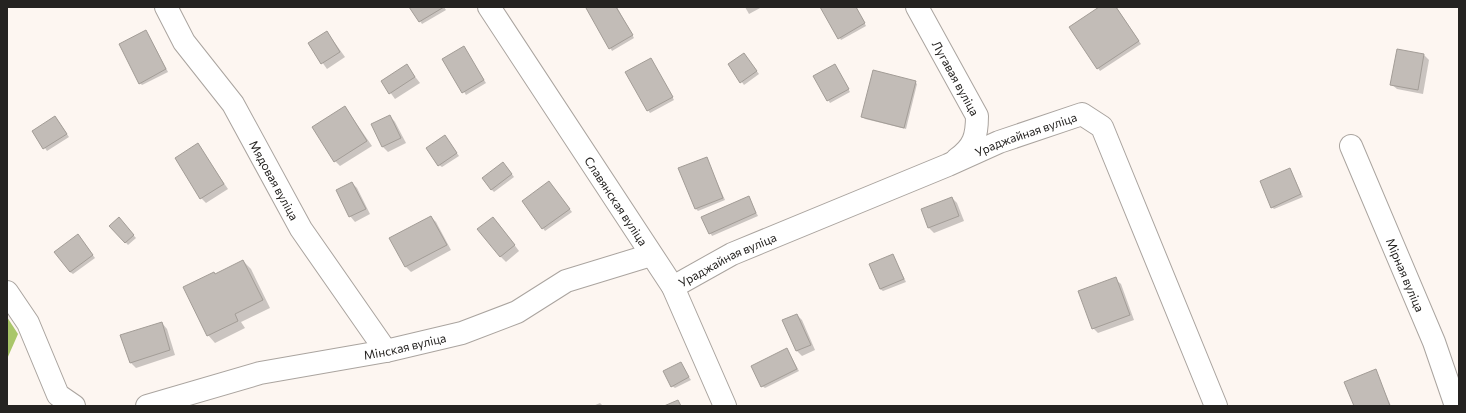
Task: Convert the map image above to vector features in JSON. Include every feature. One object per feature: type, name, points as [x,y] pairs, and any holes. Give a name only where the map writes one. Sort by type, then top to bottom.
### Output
[{"type":"street","name":"Мядовая вуліца","points":[[166,7],[184,42],[233,104],[301,229],[386,351]]},
{"type":"street","name":"Славянская вуліца","points":[[488,7],[673,287],[725,406]]},
{"type":"street","name":"Лугавая вуліца","points":[[917,7],[977,116],[977,134],[968,152],[948,166]]},
{"type":"street","name":"Ураджайная вуліца","points":[[673,287],[732,254],[948,166],[999,142],[1082,114],[1102,126],[1216,406]]},
{"type":"street","name":"Мірная вуліца","points":[[1351,146],[1434,342],[1456,406]]},
{"type":"street","name":"Мінская вуліца","points":[[147,406],[260,373],[386,351],[462,333],[517,312],[566,281],[651,255]]},
{"type":"street","points":[[7,292],[28,323],[58,395],[74,406]]},
{"type":"green space","points":[[7,317],[18,334],[7,359]]},
{"type":"building","points":[[409,7],[444,7],[419,22]]},
{"type":"building","points":[[616,7],[633,35],[609,49],[586,8]]},
{"type":"building","points":[[820,7],[856,7],[865,23],[838,39]]},
{"type":"building","points":[[1099,7],[1116,7],[1139,41],[1097,69],[1069,27]]},
{"type":"building","points":[[146,30],[166,69],[139,84],[119,44]]},
{"type":"building","points":[[327,31],[340,52],[321,64],[308,43]]},
{"type":"building","points":[[464,46],[484,80],[462,93],[442,59]]},
{"type":"building","points":[[1397,49],[1424,54],[1418,90],[1390,85]]},
{"type":"building","points":[[744,53],[757,71],[740,83],[728,64]]},
{"type":"building","points":[[651,58],[673,97],[647,111],[625,72]]},
{"type":"building","points":[[407,64],[415,77],[389,94],[381,81]]},
{"type":"building","points":[[835,64],[849,89],[827,101],[813,76]]},
{"type":"building","points":[[873,70],[916,81],[904,128],[861,117]]},
{"type":"building","points":[[345,106],[367,141],[334,162],[312,127]]},
{"type":"building","points":[[390,115],[401,138],[382,147],[371,124]]},
{"type":"building","points":[[55,116],[67,134],[43,149],[32,131]]},
{"type":"building","points":[[445,135],[457,153],[438,166],[426,148]]},
{"type":"building","points":[[198,143],[224,184],[200,199],[175,158]]},
{"type":"building","points":[[707,157],[723,198],[695,209],[678,168]]},
{"type":"building","points":[[503,162],[512,174],[491,190],[482,178]]},
{"type":"building","points":[[1290,168],[1301,194],[1271,208],[1260,181]]},
{"type":"building","points":[[549,181],[570,209],[542,229],[522,201]]},
{"type":"building","points":[[352,182],[366,209],[349,217],[336,190]]},
{"type":"building","points":[[749,196],[756,213],[709,234],[701,217]]},
{"type":"building","points":[[952,197],[959,216],[928,228],[921,209]]},
{"type":"building","points":[[431,216],[447,245],[405,267],[389,238]]},
{"type":"building","points":[[119,217],[134,235],[125,243],[109,226]]},
{"type":"building","points":[[493,217],[515,245],[500,257],[477,229]]},
{"type":"building","points":[[78,234],[93,255],[70,272],[54,252]]},
{"type":"building","points":[[893,254],[904,279],[880,289],[869,264]]},
{"type":"building","points":[[243,260],[263,300],[235,314],[238,321],[207,336],[183,287],[214,272],[215,274]]},
{"type":"building","points":[[1116,277],[1130,315],[1092,329],[1078,291]]},
{"type":"building","points":[[797,314],[811,345],[796,351],[782,320]]},
{"type":"building","points":[[162,322],[170,350],[130,363],[120,335]]},
{"type":"building","points":[[787,348],[797,369],[761,387],[751,366]]},
{"type":"building","points":[[681,362],[689,377],[671,387],[663,371]]},
{"type":"building","points":[[1376,369],[1390,406],[1354,406],[1344,382]]},
{"type":"building","points":[[678,400],[681,406],[664,406]]}]
